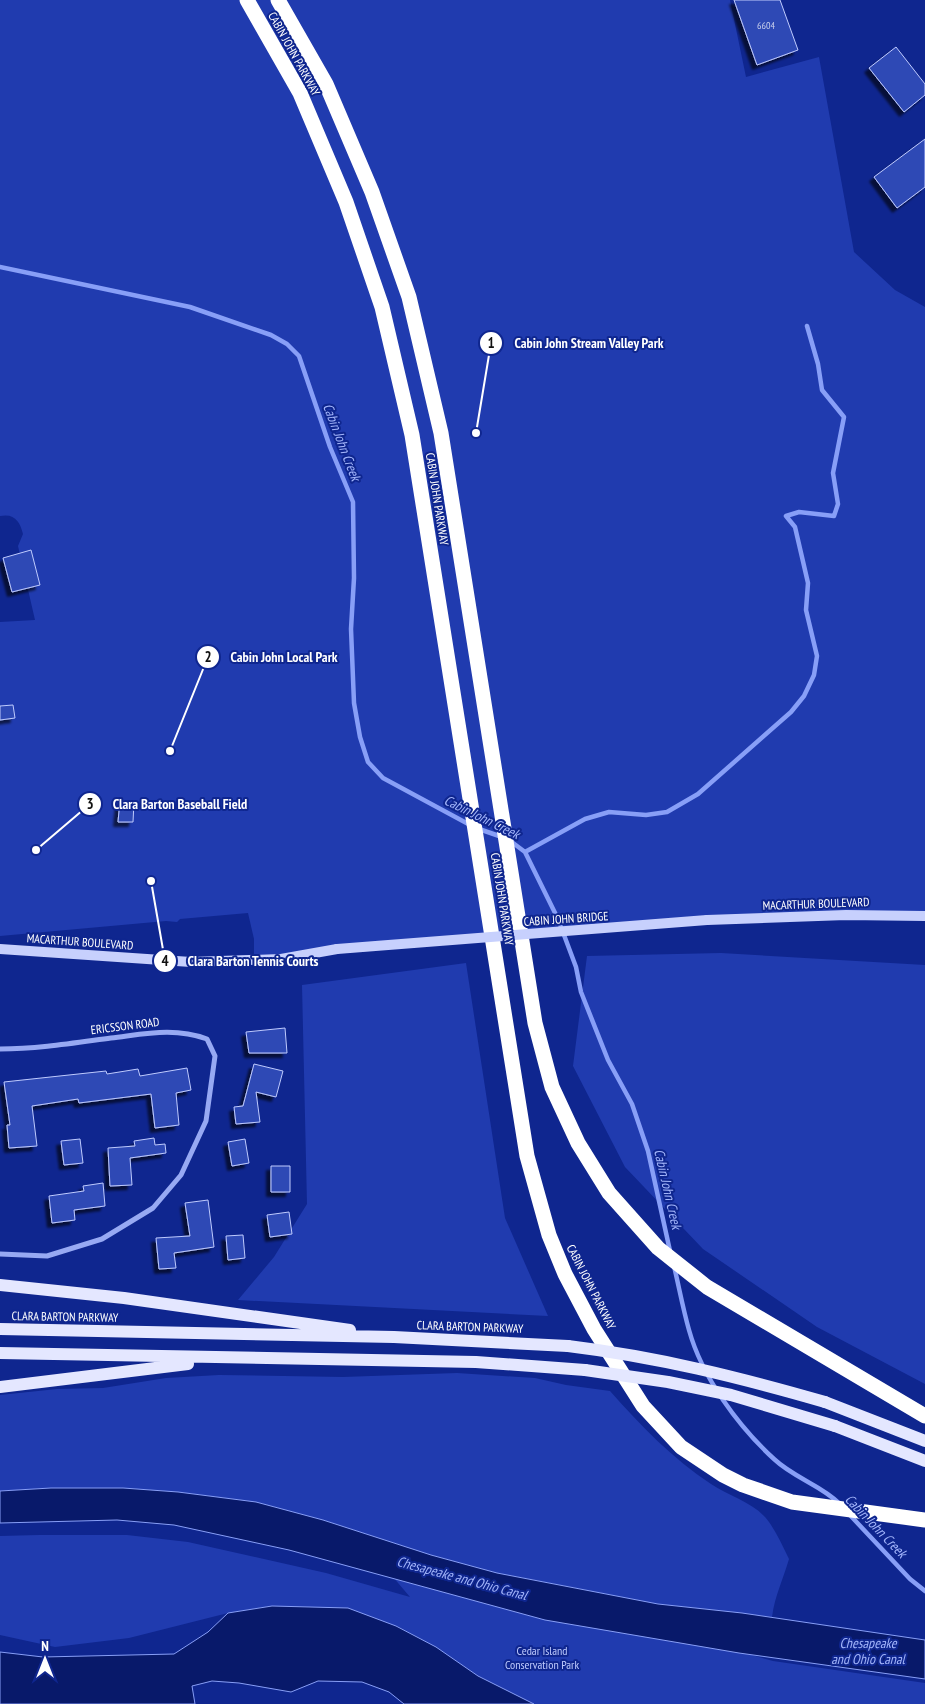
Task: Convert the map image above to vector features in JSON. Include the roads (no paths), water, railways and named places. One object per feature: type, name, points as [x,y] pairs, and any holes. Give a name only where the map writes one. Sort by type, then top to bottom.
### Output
[{"type":"highway","name":"CABIN JOHN PARKWAY","points":[[247,0],[300,92],[346,202],[382,307],[412,435],[527,1156],[549,1235],[565,1274],[594,1329],[643,1406],[681,1447],[723,1475],[743,1485],[792,1502],[925,1520]]},
{"type":"highway","name":"CABIN JOHN PARKWAY","points":[[278,0],[326,84],[372,192],[409,297],[441,433],[526,979],[535,1023],[552,1087],[578,1143],[609,1192],[658,1248],[707,1287],[925,1416]]},
{"type":"main road","name":"MACARTHUR BOULEVARD","points":[[707,920],[846,915],[925,916]]},
{"type":"main road","name":"CABIN JOHN BRIDGE","points":[[337,949],[707,920]]},
{"type":"main road","name":"MACARTHUR BOULEVARD","points":[[0,950],[190,962],[281,959],[337,949]]},
{"type":"main road","points":[[0,1284],[283,1319],[394,1337]]},
{"type":"main road","name":"CLARA BARTON PARKWAY","points":[[0,1329],[394,1337],[568,1346],[650,1357],[698,1367],[825,1402],[925,1441]]},
{"type":"main road","points":[[0,1353],[476,1362],[586,1370],[668,1382],[731,1395],[835,1426],[925,1460]]},
{"type":"main road","points":[[0,1387],[233,1358]]},
{"type":"street","name":"ERICSSON ROAD","points":[[0,1049],[27,1049],[165,1031],[189,1032],[206,1039],[215,1056],[213,1083],[206,1121],[181,1174],[153,1208],[102,1239],[75,1248],[47,1256],[0,1254]]},
{"type":"water","name":"Chesapeake and Ohio Canal","points":[[51,1488],[123,1488],[178,1492],[256,1502],[323,1520],[431,1555],[497,1573],[658,1604],[742,1613],[925,1640],[925,1679],[739,1653],[545,1620],[289,1550],[174,1525],[117,1520],[0,1523],[0,1491]]},
{"type":"water","points":[[272,1606],[348,1608],[396,1626],[436,1647],[478,1676],[534,1704],[404,1704],[389,1692],[362,1682],[318,1681],[291,1692],[239,1683],[212,1681],[192,1686],[195,1704],[0,1704],[0,1652],[43,1657],[174,1654],[208,1632],[228,1613]]},
{"type":"waterway","name":"Cabin John Creek","points":[[0,267],[190,307],[271,335],[287,344],[299,356],[330,447],[353,502],[354,578],[351,629],[354,703],[360,737],[368,762],[383,778],[472,826]]},
{"type":"waterway","points":[[525,852],[585,819],[609,812],[646,815],[667,812],[698,794],[791,712],[804,696],[814,675],[817,656],[806,610],[808,583],[795,527],[786,516],[799,512],[834,516],[838,504],[833,473],[844,417],[822,390],[818,364],[807,326]]},
{"type":"waterway","name":"Cabin John Creek","points":[[479,829],[502,837]]},
{"type":"waterway","name":"Cabin John Creek","points":[[509,840],[525,852],[558,919],[576,967],[581,992],[608,1060],[632,1104],[648,1151],[670,1251]]},
{"type":"waterway","name":"Cabin John Creek","points":[[674,1266],[695,1348],[712,1383],[723,1400],[747,1432],[774,1459],[782,1466],[833,1497],[840,1504]]},
{"type":"waterway","name":"Cabin John Creek","points":[[848,1513],[910,1579],[925,1591]]},
{"type":"place","name":"Cabin John Stream Valley Park","points":[[476,433]]},
{"type":"place","name":"Cabin John Local Park","points":[[170,751]]},
{"type":"place","name":"Clara Barton Baseball Field","points":[[36,850]]},
{"type":"place","name":"Clara Barton Tennis Courts","points":[[151,881]]},
{"type":"park label","name":"Cedar Island Conservation Park","points":[[542,1658]]}]
